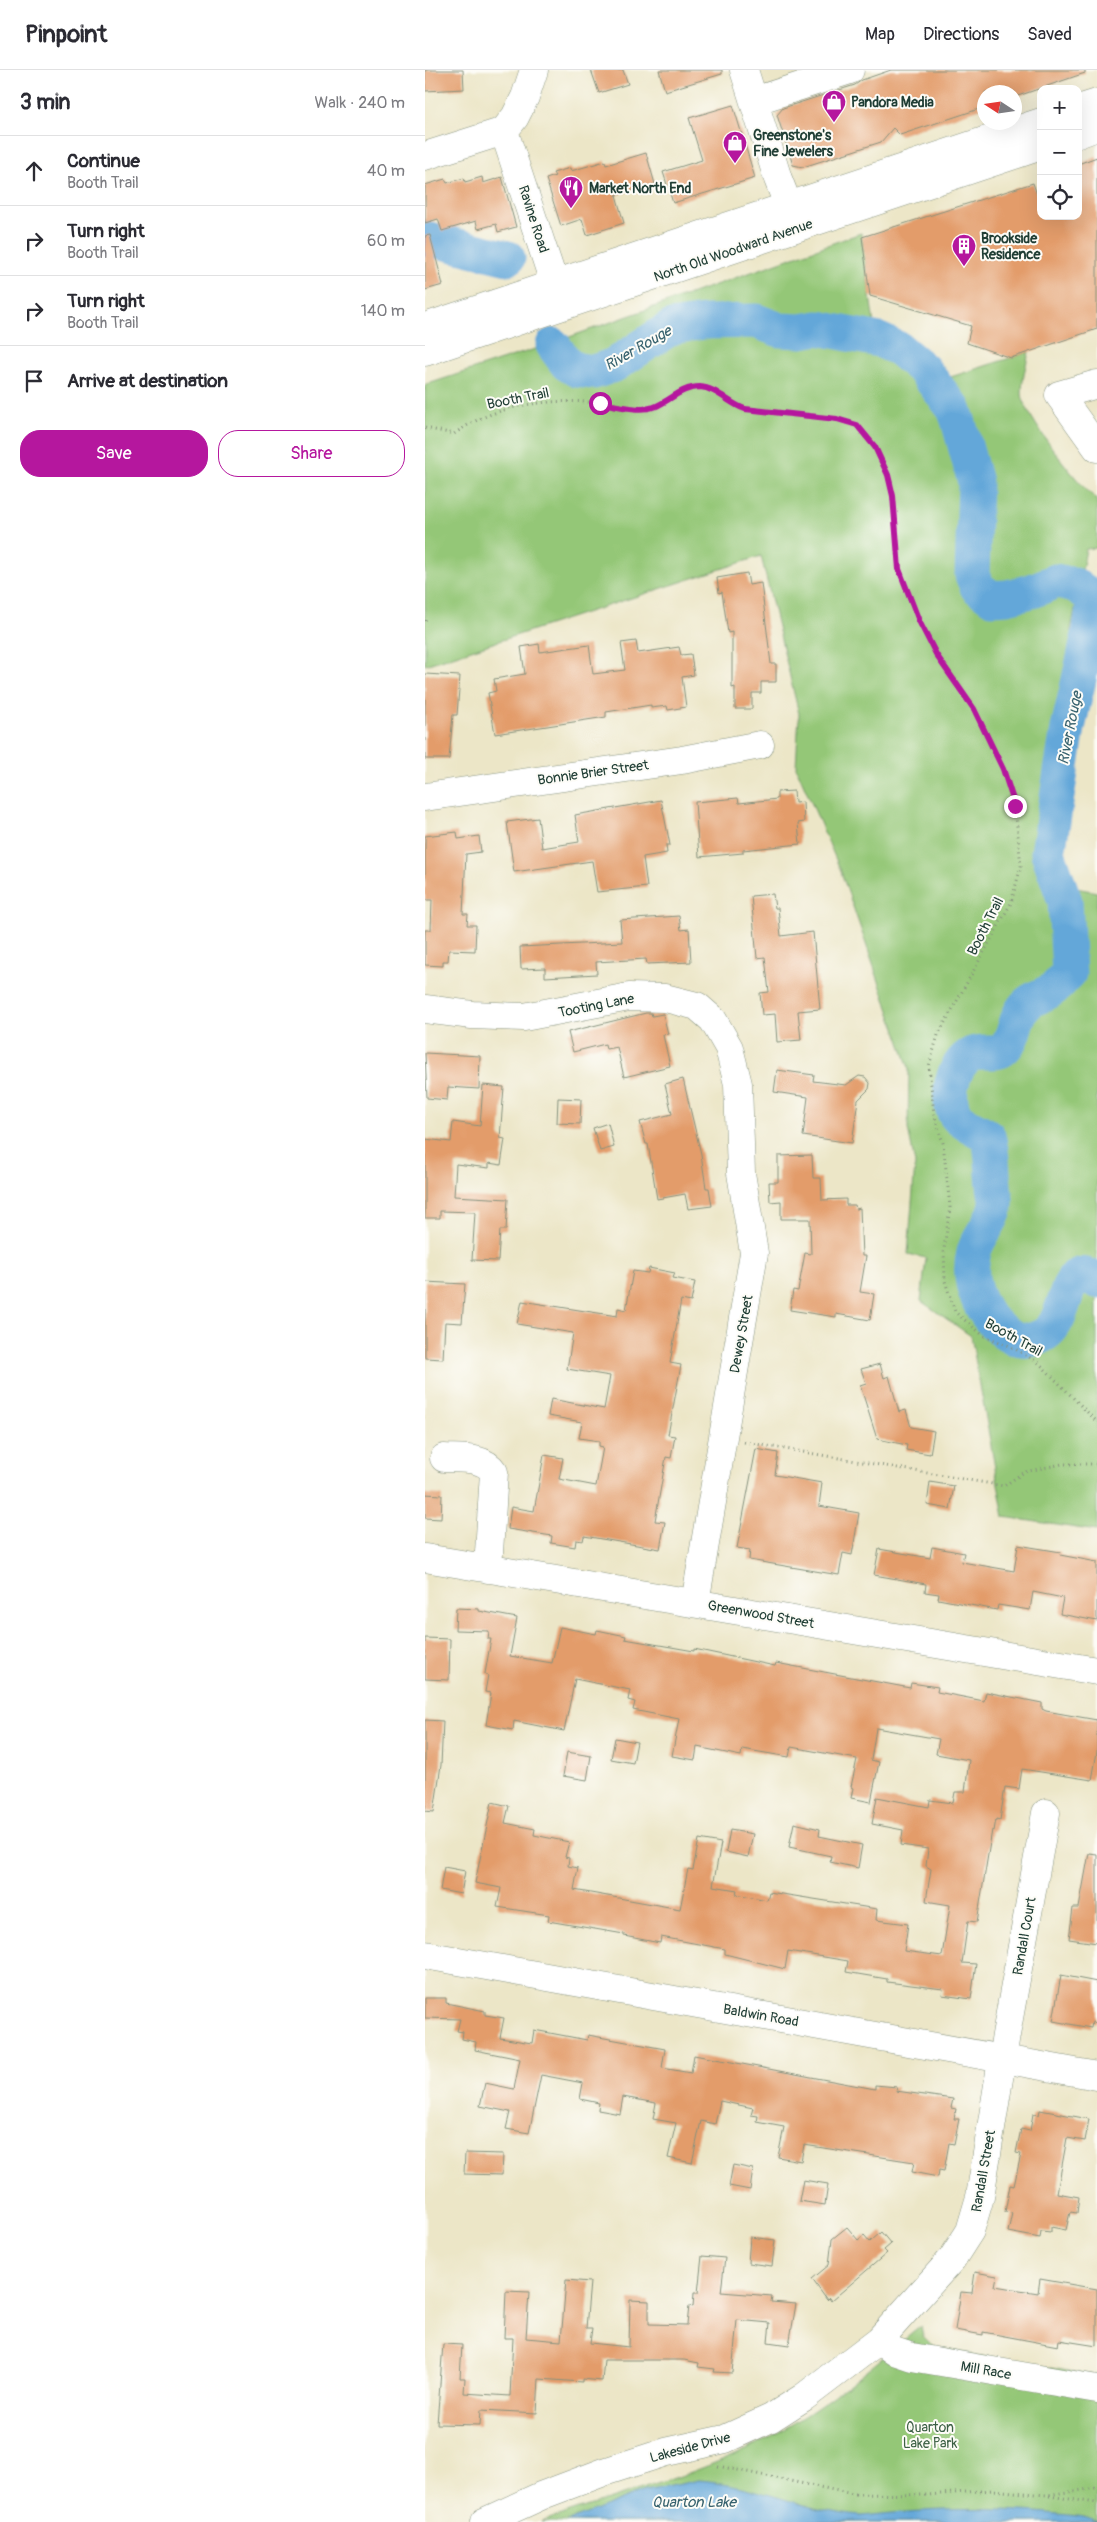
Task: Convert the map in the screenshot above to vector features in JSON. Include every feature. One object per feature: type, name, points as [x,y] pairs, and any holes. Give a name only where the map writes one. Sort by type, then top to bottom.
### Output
[{"type":"street","points":[[425,156],[504,131],[515,117],[534,70]]},
{"type":"street","points":[[744,70],[793,217]]},
{"type":"street","points":[[754,101],[850,70]]},
{"type":"street","points":[[1082,108],[1097,103]]},
{"type":"street","points":[[1082,133],[1097,127]]},
{"type":"street","name":"Ravine Road","points":[[504,131],[558,295]]},
{"type":"street","name":"North Old Woodward Avenue","points":[[425,327],[558,295],[1036,136]]},
{"type":"street","name":"North Old Woodward Avenue","points":[[425,352],[558,295]]},
{"type":"street","points":[[1097,384],[1059,395],[1097,448]]},
{"type":"street","name":"Bonnie Brier Street","points":[[425,797],[714,755],[761,744]]},
{"type":"street","name":"Tooting Lane","points":[[425,1009],[472,1016],[524,1017],[629,997],[646,996],[681,1000],[697,1006],[713,1020],[729,1048],[734,1063]]},
{"type":"street","name":"Dewey Street","points":[[695,1603],[754,1253],[743,1196],[740,1111],[734,1063]]},
{"type":"street","points":[[444,1458],[478,1460],[489,1464],[494,1472],[488,1569]]},
{"type":"street","name":"Greenwood Street","points":[[425,1558],[1097,1671]]},
{"type":"street","name":"Randall Court","points":[[1002,2058],[1046,1813]]},
{"type":"street","name":"Baldwin Road","points":[[425,1955],[1097,2076]]},
{"type":"street","name":"Randall Street","points":[[879,2340],[952,2259],[970,2231],[980,2197],[1002,2058]]},
{"type":"street","name":"Mill Race","points":[[879,2340],[894,2351],[912,2357],[1097,2389]]},
{"type":"street","name":"Lakeside Drive","points":[[484,2522],[543,2495],[603,2472],[666,2452],[725,2439],[746,2430],[804,2397],[879,2340]]},
{"type":"path","name":"Booth Trail","points":[[425,428],[454,434],[469,423],[492,412],[550,401],[600,403],[631,408],[653,407],[683,390],[701,387],[745,409],[837,419],[857,425],[875,447],[888,475],[893,496],[899,569],[919,621],[932,647],[974,709],[1003,769],[1015,806],[1021,866],[1011,903],[937,1035],[929,1066],[934,1114],[943,1143],[950,1206],[944,1249],[945,1281],[955,1312],[984,1336],[1010,1346],[1039,1363],[1097,1422]]},
{"type":"path","points":[[743,1441],[1004,1486],[1024,1472],[1062,1464],[1097,1464]]},
{"type":"path","points":[[715,2466],[853,2494],[928,2496],[992,2490],[1046,2495],[1097,2503]]},
{"type":"path","points":[[1046,2495],[1097,2488]]},
{"type":"green space","points":[[861,233],[875,331],[893,336],[938,381],[1029,352],[1022,389],[1025,404],[1053,450],[1078,481],[1097,499],[1097,548],[1086,549],[1071,630],[1094,658],[1048,780],[1065,886],[1097,892],[1097,1531],[1004,1517],[971,1336],[921,1301],[926,1258],[908,1254],[915,1164],[908,1129],[909,1068],[840,869],[796,767],[799,714],[761,556],[425,665],[425,385],[547,345]]},
{"type":"green space","name":"Quarton Lake Park","points":[[921,2326],[923,2336],[935,2348],[1097,2376],[1097,2522],[542,2522],[681,2476],[736,2454],[762,2441],[825,2403]]},
{"type":"water","name":"Quarton Lake","points":[[699,2480],[741,2487],[821,2509],[862,2516],[932,2510],[979,2509],[1074,2516],[1097,2522],[566,2522],[641,2492]]},
{"type":"building","points":[[425,70],[463,70],[464,89],[425,91]]},
{"type":"building","points":[[591,70],[623,70],[628,84],[599,93]]},
{"type":"building","points":[[659,70],[722,70],[722,74],[665,91]]},
{"type":"building","points":[[891,70],[1085,70],[1085,73],[1050,85],[1037,85],[1037,89],[1022,95],[1022,85],[977,85],[977,110],[900,135],[893,128],[881,142],[803,167],[793,165],[777,115],[783,108],[855,85],[862,80]]},
{"type":"building","points":[[733,105],[755,178],[673,203],[663,172],[702,160],[689,118]]},
{"type":"building","points":[[646,153],[655,184],[616,195],[624,223],[587,235],[582,219],[561,226],[546,179],[555,176],[553,173],[570,168],[571,171],[605,161],[606,165]]},
{"type":"building","name":"Brookside Residence","points":[[1097,157],[1097,329],[1011,358],[967,343],[971,326],[870,296],[862,237],[1033,183],[1037,194],[1037,220],[1082,220],[1082,163]]},
{"type":"building","points":[[482,177],[483,183],[502,177],[516,227],[498,232],[496,224],[478,229],[476,221],[442,231],[438,219],[425,223],[425,185],[445,179],[447,183],[464,178],[465,182]]},
{"type":"building","points":[[430,235],[443,285],[425,290],[425,236]]},
{"type":"building","points":[[747,573],[749,585],[761,583],[771,664],[776,664],[776,682],[761,682],[761,693],[752,693],[752,709],[735,709],[735,687],[732,688],[732,632],[728,633],[722,592],[719,593],[717,578]]},
{"type":"building","points":[[636,641],[638,653],[679,647],[681,655],[691,654],[694,675],[682,677],[686,707],[668,710],[667,706],[651,708],[651,705],[606,712],[606,717],[495,734],[488,693],[496,691],[494,679],[525,674],[521,647],[539,644],[540,652],[589,645],[593,674],[625,670],[621,643]]},
{"type":"building","points":[[425,674],[460,676],[457,715],[453,715],[449,759],[425,759]]},
{"type":"building","points":[[794,791],[795,803],[803,802],[804,822],[798,823],[800,844],[743,850],[743,853],[699,857],[695,802],[738,798],[739,803],[777,799],[777,792]]},
{"type":"building","points":[[661,800],[670,845],[666,845],[667,853],[643,857],[647,887],[597,892],[592,861],[514,872],[507,822],[538,818],[542,848],[579,842],[575,815]]},
{"type":"building","points":[[457,832],[458,839],[479,836],[481,852],[466,854],[463,914],[468,914],[467,925],[476,925],[475,951],[449,950],[448,961],[443,961],[443,966],[425,965],[425,930],[431,930],[432,900],[425,900],[425,836]]},
{"type":"building","points":[[773,894],[775,908],[778,908],[781,936],[813,932],[820,1009],[798,1011],[801,1040],[777,1042],[775,1014],[762,1015],[760,993],[769,992],[765,957],[757,958],[751,896]]},
{"type":"building","points":[[679,916],[681,930],[689,929],[691,962],[647,964],[646,959],[596,962],[597,974],[545,977],[545,968],[521,969],[520,947],[622,942],[620,920]]},
{"type":"building","points":[[651,1013],[652,1016],[663,1014],[668,1034],[663,1035],[670,1066],[624,1077],[617,1047],[606,1049],[605,1044],[573,1052],[568,1032]]},
{"type":"building","points":[[425,1053],[480,1056],[479,1089],[448,1087],[447,1100],[427,1098]]},
{"type":"building","points":[[777,1070],[814,1075],[813,1081],[846,1085],[859,1076],[865,1077],[870,1083],[869,1089],[858,1100],[852,1143],[803,1136],[808,1097],[774,1092]]},
{"type":"building","points":[[683,1079],[701,1154],[706,1188],[709,1188],[712,1206],[688,1209],[685,1194],[657,1199],[648,1144],[646,1144],[640,1122],[672,1114],[665,1084]]},
{"type":"building","points":[[483,1085],[504,1087],[500,1138],[505,1139],[501,1165],[489,1163],[489,1168],[456,1164],[454,1196],[508,1199],[506,1230],[500,1230],[498,1261],[472,1260],[475,1212],[440,1211],[440,1218],[425,1218],[425,1139],[451,1142],[453,1122],[480,1126]]},
{"type":"building","points":[[558,1098],[581,1099],[580,1124],[557,1123]]},
{"type":"building","points":[[608,1123],[614,1147],[600,1151],[593,1128]]},
{"type":"building","points":[[812,1155],[813,1178],[821,1178],[822,1200],[846,1199],[846,1205],[855,1205],[856,1209],[860,1208],[862,1256],[866,1256],[860,1292],[874,1294],[870,1320],[836,1314],[836,1317],[790,1310],[793,1290],[798,1291],[805,1253],[811,1254],[810,1219],[781,1219],[781,1201],[770,1202],[769,1182],[778,1182],[778,1156]]},
{"type":"building","points":[[649,1268],[675,1273],[673,1278],[695,1282],[691,1302],[681,1300],[670,1363],[681,1365],[668,1435],[675,1436],[671,1458],[666,1457],[655,1521],[665,1522],[660,1549],[584,1536],[583,1541],[576,1540],[575,1547],[551,1543],[552,1536],[508,1529],[511,1507],[534,1511],[544,1455],[563,1458],[559,1479],[596,1486],[603,1447],[599,1446],[599,1441],[579,1438],[582,1422],[548,1416],[551,1399],[604,1409],[610,1376],[567,1369],[573,1333],[517,1324],[522,1301],[617,1316],[618,1308],[626,1310],[633,1271],[648,1273]]},
{"type":"building","points":[[425,1282],[465,1284],[462,1323],[445,1322],[443,1359],[425,1358]]},
{"type":"building","points":[[880,1364],[884,1378],[889,1376],[899,1412],[906,1410],[911,1427],[934,1431],[930,1454],[906,1450],[907,1445],[877,1439],[860,1385],[866,1383],[861,1369]]},
{"type":"building","points":[[756,1449],[778,1453],[775,1475],[822,1483],[819,1506],[859,1513],[852,1555],[843,1553],[839,1575],[749,1560],[750,1550],[737,1548]]},
{"type":"building","points":[[930,1482],[954,1486],[950,1509],[927,1505]]},
{"type":"building","points":[[425,1494],[442,1495],[441,1519],[425,1518]]},
{"type":"building","points":[[1018,1545],[1061,1552],[1060,1555],[1097,1562],[1097,1621],[1060,1614],[1063,1598],[1033,1592],[1030,1610],[998,1605],[997,1610],[938,1599],[939,1594],[925,1592],[926,1584],[874,1575],[879,1549],[930,1558],[932,1547],[964,1553],[962,1562],[1014,1571]]},
{"type":"building","points":[[456,1608],[479,1609],[479,1611],[517,1618],[510,1656],[552,1663],[560,1627],[596,1634],[597,1630],[626,1636],[625,1639],[694,1651],[694,1649],[775,1666],[776,1663],[910,1688],[911,1683],[938,1687],[937,1692],[984,1701],[986,1692],[1042,1703],[1042,1709],[1046,1711],[1097,1720],[1097,1752],[1092,1780],[1022,1769],[1019,1789],[1005,1787],[1000,1820],[996,1819],[994,1831],[992,1830],[977,1922],[968,1921],[962,1963],[976,1964],[971,1999],[942,1995],[943,1989],[887,1982],[887,1979],[846,1972],[848,1961],[788,1951],[785,1969],[725,1954],[725,1949],[661,1937],[660,1943],[624,1936],[624,1934],[548,1921],[549,1915],[497,1907],[501,1888],[475,1883],[492,1802],[509,1806],[505,1823],[535,1829],[534,1835],[569,1842],[565,1857],[569,1858],[568,1866],[578,1868],[574,1890],[680,1909],[688,1869],[693,1870],[699,1839],[721,1843],[713,1886],[737,1890],[736,1894],[767,1900],[769,1892],[877,1909],[876,1920],[908,1924],[904,1951],[942,1956],[950,1905],[926,1901],[931,1869],[926,1866],[928,1849],[901,1845],[903,1830],[872,1824],[877,1797],[929,1807],[930,1800],[953,1803],[955,1792],[965,1792],[969,1760],[936,1754],[939,1739],[876,1728],[871,1760],[879,1762],[871,1802],[851,1798],[853,1788],[851,1787],[857,1759],[791,1747],[789,1757],[742,1749],[741,1756],[697,1747],[695,1760],[672,1756],[679,1719],[633,1710],[635,1702],[628,1700],[630,1690],[575,1679],[564,1731],[514,1721],[513,1730],[486,1725],[491,1693],[485,1692],[488,1675],[485,1674],[491,1639],[488,1639],[489,1631],[455,1630]]},
{"type":"building","points":[[425,1638],[450,1639],[449,1680],[425,1679]]},
{"type":"building","points":[[425,1720],[443,1721],[441,1765],[434,1812],[425,1811]]},
{"type":"building","points":[[615,1738],[637,1742],[633,1763],[611,1759]]},
{"type":"building","points":[[567,1752],[591,1756],[587,1780],[563,1776]]},
{"type":"building","points":[[794,1823],[820,1829],[819,1836],[862,1845],[858,1868],[830,1862],[831,1856],[789,1847]]},
{"type":"building","points":[[730,1830],[753,1834],[748,1857],[726,1852]]},
{"type":"building","points":[[1089,1853],[1097,1854],[1097,1943],[1069,1939],[1073,1908],[1079,1908]]},
{"type":"building","points":[[444,1867],[465,1871],[461,1894],[440,1890]]},
{"type":"building","points":[[1061,1975],[1097,1982],[1097,2023],[1092,2022],[1091,2028],[1053,2021]]},
{"type":"building","points":[[425,1998],[446,1998],[446,2003],[485,2011],[485,2015],[504,2018],[500,2038],[532,2043],[534,2030],[587,2040],[588,2035],[665,2049],[662,2068],[691,2073],[694,2055],[875,2089],[875,2085],[897,2087],[896,2091],[953,2099],[951,2108],[956,2109],[954,2119],[959,2119],[954,2144],[949,2143],[944,2171],[939,2170],[938,2177],[912,2172],[914,2162],[804,2145],[801,2161],[778,2157],[784,2127],[757,2122],[758,2116],[751,2115],[753,2108],[720,2101],[715,2124],[701,2121],[692,2163],[668,2158],[676,2123],[653,2119],[656,2103],[623,2097],[620,2114],[598,2110],[599,2103],[580,2099],[583,2083],[541,2075],[529,2133],[506,2129],[510,2112],[480,2106],[485,2083],[514,2089],[520,2059],[475,2050],[476,2042],[462,2039],[463,2032],[457,2031],[460,2019],[425,2018]]},
{"type":"building","points":[[1040,2110],[1089,2119],[1085,2141],[1067,2138],[1057,2193],[1079,2197],[1077,2213],[1070,2212],[1066,2230],[1051,2227],[1051,2232],[1041,2231],[1040,2238],[1008,2232],[1012,2213],[1005,2212],[1010,2185],[1014,2186],[1021,2154],[1016,2153],[1021,2129],[1030,2131],[1033,2114],[1039,2115]]},
{"type":"building","points":[[465,2153],[503,2154],[502,2175],[464,2174]]},
{"type":"building","points":[[733,2165],[753,2169],[750,2190],[729,2186]]},
{"type":"building","points":[[803,2180],[828,2184],[825,2205],[799,2201]]},
{"type":"building","points":[[847,2227],[858,2240],[864,2235],[870,2242],[881,2232],[891,2244],[884,2250],[887,2253],[831,2301],[829,2298],[827,2300],[812,2279],[829,2265],[832,2239]]},
{"type":"building","points":[[750,2237],[775,2240],[772,2266],[748,2263]]},
{"type":"building","points":[[702,2256],[725,2258],[721,2292],[772,2296],[771,2302],[796,2304],[789,2345],[768,2342],[770,2323],[737,2320],[732,2373],[714,2372],[715,2369],[698,2367],[699,2363],[684,2360],[604,2360],[602,2381],[582,2379],[582,2382],[539,2379],[537,2413],[481,2410],[480,2425],[437,2424],[443,2344],[462,2345],[460,2378],[465,2378],[464,2393],[510,2396],[513,2338],[504,2338],[506,2291],[529,2292],[526,2338],[561,2341],[566,2280],[590,2282],[586,2328],[592,2328],[590,2343],[629,2347],[630,2300],[649,2301],[649,2324],[687,2325],[689,2306],[693,2307],[694,2293],[698,2293]]},
{"type":"building","points":[[975,2272],[997,2276],[995,2286],[1038,2293],[1040,2279],[1097,2289],[1097,2346],[1059,2340],[1058,2346],[983,2332],[983,2335],[955,2330],[961,2292],[972,2293]]},
{"type":"waterway","name":"River Rouge","points":[[425,238],[508,258]]},
{"type":"waterway","name":"River Rouge","points":[[553,345],[567,364],[577,370],[594,372],[614,365],[672,327],[704,322],[756,321],[780,330],[801,331],[818,328],[879,340],[899,349],[923,369],[954,409],[958,420],[975,482],[972,575],[977,587],[992,598],[1007,597],[1032,591],[1056,581],[1075,585],[1091,596],[1093,607],[1089,635],[1068,728],[1048,853],[1065,901],[1069,973],[1053,989],[1025,1006],[1019,1015],[1007,1046],[996,1052],[972,1054],[965,1059],[959,1066],[952,1083],[951,1103],[953,1111],[958,1118],[988,1136],[991,1148],[996,1199],[995,1211],[976,1246],[972,1265],[972,1277],[979,1302],[994,1323],[1004,1332],[1015,1338],[1023,1340],[1034,1339],[1047,1333],[1054,1325],[1069,1286],[1074,1279],[1079,1275],[1084,1275],[1097,1281]]},
{"type":"place","name":"Pandora Media","points":[[834,123]]},
{"type":"place","name":"Greenstone's Fine Jewelers","points":[[735,164]]},
{"type":"place","name":"Market North End","points":[[571,209]]},
{"type":"place","name":"Brookside Residence","points":[[964,267]]},
{"type":"route","points":[[600,403],[631,408],[653,407],[683,390],[701,387],[745,409],[837,419],[857,425],[875,447],[888,475],[893,496],[899,569],[919,621],[937,656],[974,709],[1003,769],[1015,806]]}]
